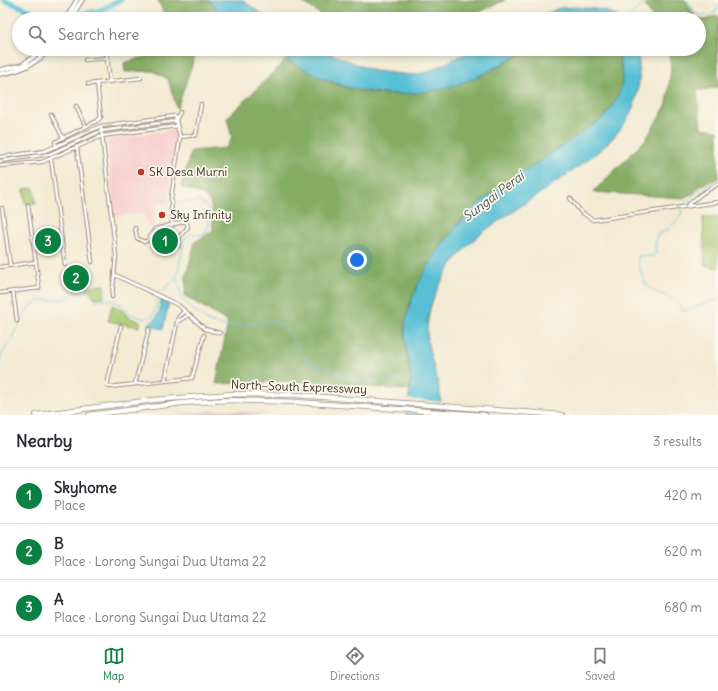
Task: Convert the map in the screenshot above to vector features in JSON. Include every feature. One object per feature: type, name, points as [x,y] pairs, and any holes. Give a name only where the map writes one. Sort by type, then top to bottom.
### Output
[{"type":"highway","name":"North–South Expressway","points":[[36,415],[153,400],[232,394],[298,395],[562,415]]},
{"type":"highway","name":"North–South Expressway","points":[[89,415],[183,403],[228,400],[296,402],[485,415]]},
{"type":"street","points":[[73,12],[78,0]]},
{"type":"street","points":[[71,12],[82,0]]},
{"type":"street","points":[[0,70],[22,65],[35,56]]},
{"type":"street","points":[[0,74],[24,68],[34,63],[42,56]]},
{"type":"street","points":[[85,60],[107,58],[110,82]]},
{"type":"street","points":[[88,84],[141,78]]},
{"type":"street","points":[[56,147],[54,142],[99,120],[101,117],[97,83]]},
{"type":"street","points":[[180,137],[196,135],[201,104]]},
{"type":"street","points":[[76,106],[86,126]]},
{"type":"street","points":[[176,121],[180,112]]},
{"type":"street","points":[[51,114],[63,138]]},
{"type":"street","points":[[0,161],[56,147],[101,126],[174,116],[180,137],[171,198],[172,226]]},
{"type":"street","points":[[0,157],[50,154],[101,131],[176,121]]},
{"type":"street","points":[[101,126],[116,256],[112,297]]},
{"type":"street","points":[[0,166],[42,162],[102,136],[177,126]]},
{"type":"street","points":[[77,148],[92,262]]},
{"type":"street","points":[[14,157],[17,164]]},
{"type":"street","points":[[51,159],[65,265]]},
{"type":"street","points":[[686,206],[701,194],[718,184]]},
{"type":"street","points":[[570,198],[581,212],[593,220],[718,202]]},
{"type":"street","points":[[0,293],[39,288],[28,205]]},
{"type":"street","points":[[2,208],[10,265]]},
{"type":"street","points":[[135,228],[138,238],[144,242],[148,240],[155,229],[172,226],[184,220],[188,224],[180,236],[178,246]]},
{"type":"street","points":[[0,266],[36,262]]},
{"type":"street","points":[[115,275],[178,305],[205,329],[220,333]]},
{"type":"street","points":[[13,291],[17,321]]},
{"type":"street","points":[[164,381],[179,321],[178,318],[184,311]]},
{"type":"street","points":[[179,321],[188,314]]},
{"type":"street","points":[[121,326],[107,386],[192,378],[204,335]]},
{"type":"street","points":[[135,384],[149,329]]},
{"type":"shaded area","name":"SK Desa Murni","points":[[173,130],[176,132],[177,139],[168,203],[157,204],[153,214],[155,223],[150,232],[143,213],[115,216],[107,140]]},
{"type":"shaded area","points":[[224,410],[273,415],[168,415]]},
{"type":"green space","points":[[158,0],[208,0],[217,10],[213,12],[163,12]]},
{"type":"green space","points":[[299,0],[505,0],[480,12],[317,12]]},
{"type":"green space","points":[[651,0],[685,0],[692,12],[649,12],[645,5]]},
{"type":"green space","points":[[718,15],[718,87],[697,91],[701,128],[718,130],[718,179],[701,185],[694,193],[683,198],[593,192],[646,139],[667,104],[671,67],[669,56],[706,56],[706,19]]},
{"type":"green space","points":[[147,56],[195,56],[177,109],[168,79],[153,71],[125,72],[124,63]]},
{"type":"green space","points":[[517,56],[618,56],[622,75],[622,86],[616,103],[603,118],[480,202],[462,219],[439,249],[423,277],[406,347],[410,375],[410,390],[284,381],[216,384],[228,322],[185,296],[186,276],[195,242],[213,231],[212,212],[209,200],[199,193],[181,187],[191,151],[226,148],[232,138],[227,118],[286,60],[341,86],[372,93],[388,94],[421,92],[453,86],[491,70]]},
{"type":"green space","points":[[34,188],[36,203],[25,204],[24,189]]},
{"type":"green space","points":[[718,216],[718,268],[705,265],[703,217]]},
{"type":"green space","points":[[105,285],[104,297],[95,298],[85,287]]},
{"type":"green space","points":[[112,305],[123,311],[128,317],[141,322],[139,327],[108,321]]},
{"type":"water","points":[[208,0],[242,0],[259,12],[221,12]]},
{"type":"water","points":[[578,7],[604,10],[608,12],[550,12],[559,8]]},
{"type":"water","points":[[282,56],[336,56],[374,71],[412,75],[425,73],[460,56],[517,56],[467,81],[440,89],[415,93],[390,94],[365,91],[341,85],[294,64]]},
{"type":"water","name":"Sungai Perai","points":[[619,56],[639,57],[638,90],[633,107],[625,123],[601,149],[587,161],[480,234],[468,245],[448,271],[439,286],[433,301],[428,317],[427,333],[429,349],[441,398],[441,415],[406,415],[411,378],[405,328],[408,311],[414,294],[432,259],[456,227],[480,202],[603,118],[619,93],[622,78]]},
{"type":"water","points":[[161,300],[169,303],[163,329],[147,325],[156,319],[160,310]]},
{"type":"pier","points":[[406,399],[443,402],[443,415],[403,413]]},
{"type":"waterway","points":[[4,0],[34,12]]},
{"type":"waterway","points":[[93,12],[121,0]]},
{"type":"waterway","points":[[634,12],[648,0]]},
{"type":"waterway","points":[[687,0],[694,12]]},
{"type":"waterway","points":[[706,15],[716,12],[718,5]]},
{"type":"waterway","points":[[718,182],[703,187],[684,205],[679,218],[667,230],[658,234],[655,246],[656,253],[653,256],[638,256],[638,264],[644,280],[649,287],[678,303],[682,310],[686,311],[711,301],[718,300]]},
{"type":"waterway","points":[[177,200],[179,203],[188,201],[191,204],[197,200],[209,208],[209,224],[205,233],[200,235],[191,233],[185,238],[176,279],[180,288],[181,298],[198,314],[211,323],[227,326],[266,321],[275,322],[285,328],[306,359],[316,365],[341,374],[352,381],[382,383],[412,376]]},
{"type":"waterway","points":[[160,292],[176,279]]},
{"type":"waterway","points":[[0,361],[2,353],[28,308],[38,301],[64,299],[70,296],[74,291],[88,291],[96,300],[110,300],[120,304],[130,314],[145,319],[153,316],[156,309],[157,299]]},
{"type":"place","name":"SK Desa Murni","points":[[141,172]]},
{"type":"place","name":"Sky Infinity","points":[[162,215]]},
{"type":"place","name":"A","points":[[48,241]]},
{"type":"place","name":"Skyhome","points":[[165,241]]},
{"type":"place","name":"B","points":[[76,278]]}]
